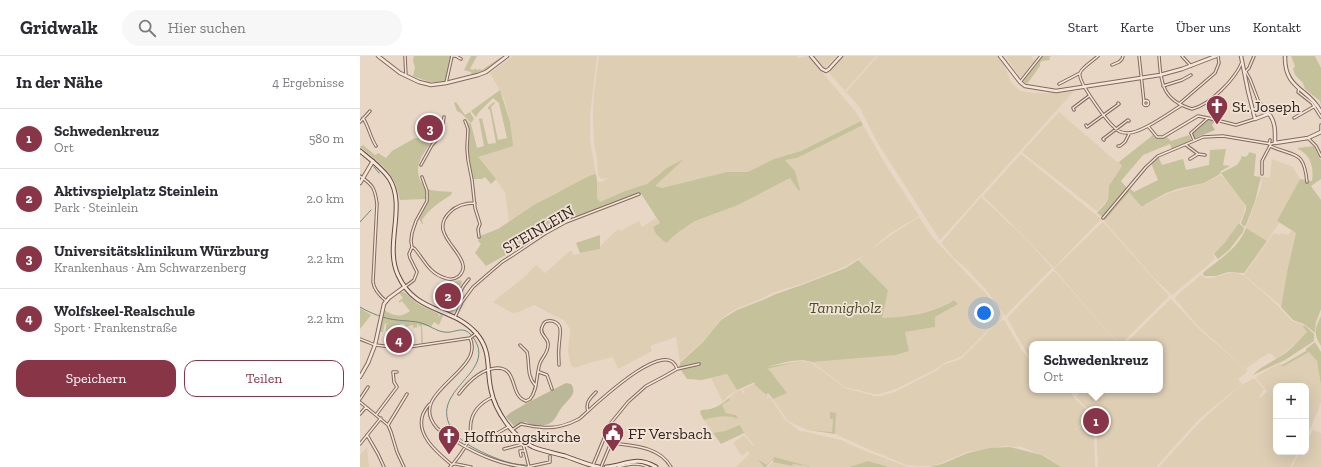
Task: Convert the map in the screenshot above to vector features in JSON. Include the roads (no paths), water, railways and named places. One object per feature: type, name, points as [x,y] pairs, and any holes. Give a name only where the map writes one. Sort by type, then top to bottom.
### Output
[{"type":"main road","points":[[360,151],[389,178],[395,193],[396,207],[394,260],[397,273],[404,286],[412,296],[422,304],[455,317],[466,324],[473,336],[485,346],[491,391],[500,412],[512,430],[523,441],[534,447],[563,455],[592,467],[600,467]]},
{"type":"main road","points":[[606,467],[636,461],[646,462],[656,467]]},
{"type":"street","points":[[379,56],[406,76],[430,85],[446,83],[486,72],[507,56]]},
{"type":"street","points":[[405,56],[406,76]]},
{"type":"street","points":[[446,83],[452,56],[456,56],[461,59]]},
{"type":"street","points":[[812,56],[822,69],[826,70],[831,68],[841,56]]},
{"type":"street","points":[[1000,56],[1020,82],[1027,87],[1056,90],[1160,75],[1191,66],[1217,56],[1219,63],[1215,73],[1179,104]]},
{"type":"street","points":[[1020,82],[1041,56]]},
{"type":"street","points":[[1059,84],[1080,72],[1098,56]]},
{"type":"street","points":[[1112,65],[1119,62],[1123,56]]},
{"type":"street","points":[[1139,56],[1140,78],[1144,102]]},
{"type":"street","points":[[1159,56],[1160,75],[1167,94],[1179,104],[1195,109],[1211,98],[1236,75],[1243,60]]},
{"type":"street","points":[[1182,56],[1191,66]]},
{"type":"street","points":[[1241,56],[1255,119]]},
{"type":"street","points":[[1245,72],[1254,56]]},
{"type":"street","points":[[1285,56],[1288,76],[1299,89],[1311,98],[1321,112]]},
{"type":"street","points":[[1080,72],[1080,76],[1089,96],[1115,129],[1121,132],[1130,134],[1140,130],[1182,105]]},
{"type":"street","points":[[1245,72],[1250,79],[1258,100],[1270,115],[1274,123],[1275,143]]},
{"type":"street","points":[[1163,86],[1182,80],[1191,75]]},
{"type":"street","points":[[1299,89],[1298,92],[1310,100],[1321,117]]},
{"type":"street","points":[[1074,110],[1073,108],[1089,96]]},
{"type":"street","points":[[1086,126],[1087,127],[1104,116],[1119,104],[1118,103]]},
{"type":"street","points":[[1294,118],[1315,106]]},
{"type":"street","points":[[360,122],[370,111]]},
{"type":"street","points":[[1148,126],[1157,137],[1163,137],[1198,116],[1236,125],[1268,114]]},
{"type":"street","points":[[421,165],[430,147],[441,135],[444,117]]},
{"type":"street","points":[[363,118],[368,127],[371,139],[376,146]]},
{"type":"street","points":[[1194,140],[1190,133],[1208,118]]},
{"type":"street","points":[[1104,140],[1103,139],[1115,129],[1128,120],[1129,121]]},
{"type":"street","points":[[465,121],[468,129],[468,160],[480,224],[478,229],[479,237]]},
{"type":"street","points":[[1270,144],[1308,138],[1321,132],[1321,125]]},
{"type":"street","points":[[1118,146],[1125,142],[1130,134]]},
{"type":"street","points":[[1103,218],[1153,160],[1158,156],[1203,137],[1223,136],[1260,142],[1270,144],[1294,154],[1300,158],[1305,168],[1307,182]]},
{"type":"street","points":[[1308,138],[1316,146],[1321,156]]},
{"type":"street","points":[[1262,174],[1262,161],[1270,144],[1270,140]]},
{"type":"street","points":[[1186,144],[1198,154],[1205,155]]},
{"type":"street","points":[[1190,159],[1198,154]]},
{"type":"street","points":[[360,182],[373,162]]},
{"type":"street","points":[[362,177],[371,184],[376,193],[373,282],[378,293],[386,301]]},
{"type":"street","points":[[422,177],[427,190],[427,201],[416,222],[410,241],[412,247],[436,275],[449,279],[455,279],[463,272],[464,266],[460,257],[447,240],[444,231],[444,219],[451,211],[460,205],[475,203]]},
{"type":"street","name":"STEINLEIN","points":[[455,317],[462,302],[475,285],[502,262],[546,233],[579,217],[639,194]]},
{"type":"street","points":[[360,377],[368,363],[375,344],[380,319],[386,301],[414,280],[417,272],[409,254],[412,247]]},
{"type":"street","name":"STEINLEIN","points":[[462,302],[460,293],[469,278]]},
{"type":"street","points":[[459,394],[472,379],[489,370],[500,368],[507,371],[520,398],[527,401],[532,398],[540,364],[546,353],[548,345],[541,328],[544,322],[549,320],[556,322],[560,328],[558,354],[559,365]]},
{"type":"street","points":[[360,339],[384,346],[406,348],[473,336],[473,348],[470,356],[460,371],[437,394],[426,408],[421,420],[423,434],[451,466]]},
{"type":"street","points":[[520,345],[527,352],[529,376],[531,381],[536,386]]},
{"type":"street","points":[[512,430],[521,424],[541,428],[563,425],[579,419],[622,382],[652,363],[666,360],[672,361],[677,368]]},
{"type":"street","points":[[592,467],[612,422],[634,397],[646,386],[677,368],[699,364]]},
{"type":"street","points":[[389,372],[397,372]]},
{"type":"street","points":[[376,415],[397,387],[394,382],[393,372]]},
{"type":"street","points":[[539,372],[547,375],[552,389]]},
{"type":"street","points":[[360,399],[368,387]]},
{"type":"street","points":[[588,411],[588,402],[596,392]]},
{"type":"street","points":[[388,425],[407,394]]},
{"type":"street","points":[[451,466],[470,438],[471,420],[476,411],[482,403],[493,397]]},
{"type":"street","points":[[360,402],[388,425],[397,452],[404,467]]},
{"type":"street","points":[[430,404],[431,418],[435,426],[441,432],[490,458],[513,466],[528,467],[550,462],[550,456]]},
{"type":"street","points":[[360,414],[366,407]]},
{"type":"street","points":[[360,444],[381,418]]},
{"type":"street","points":[[494,434],[510,426]]},
{"type":"street","points":[[600,467],[611,443],[608,430]]},
{"type":"street","points":[[367,435],[384,467]]},
{"type":"street","points":[[611,443],[633,446],[657,452],[667,460],[671,467]]},
{"type":"street","points":[[504,449],[521,444],[524,445],[528,467]]},
{"type":"street","points":[[520,456],[520,452],[526,451]]},
{"type":"street","points":[[451,466],[456,464],[471,467]]},
{"type":"street","points":[[618,467],[632,464],[640,464],[648,467]]},
{"type":"waterway","points":[[1286,60],[1287,56]]},
{"type":"waterway","points":[[1289,73],[1295,83]]},
{"type":"waterway","points":[[1301,88],[1312,97],[1321,109]]},
{"type":"waterway","points":[[374,167],[379,173]]},
{"type":"waterway","points":[[360,222],[371,210]]},
{"type":"waterway","points":[[360,307],[383,317],[419,322],[441,331],[448,332],[462,330],[468,332],[477,345],[479,353],[474,368],[457,389],[448,404],[448,420],[456,434],[469,445],[500,460],[525,465]]},
{"type":"place","name":"St. Joseph","points":[[1217,126]]},
{"type":"place","name":"Universitätsklinikum Würzburg","points":[[430,128]]},
{"type":"place","name":"Aktivspielplatz Steinlein","points":[[448,296]]},
{"type":"place","name":"Wolfskeel-Realschule","points":[[399,340]]},
{"type":"place","name":"Schwedenkreuz","points":[[1096,421]]},
{"type":"place","name":"FF Versbach","points":[[613,452]]},
{"type":"place","name":"Hoffnungskirche","points":[[449,456]]},
{"type":"park label","name":"Tannigholz","points":[[845,307]]}]
